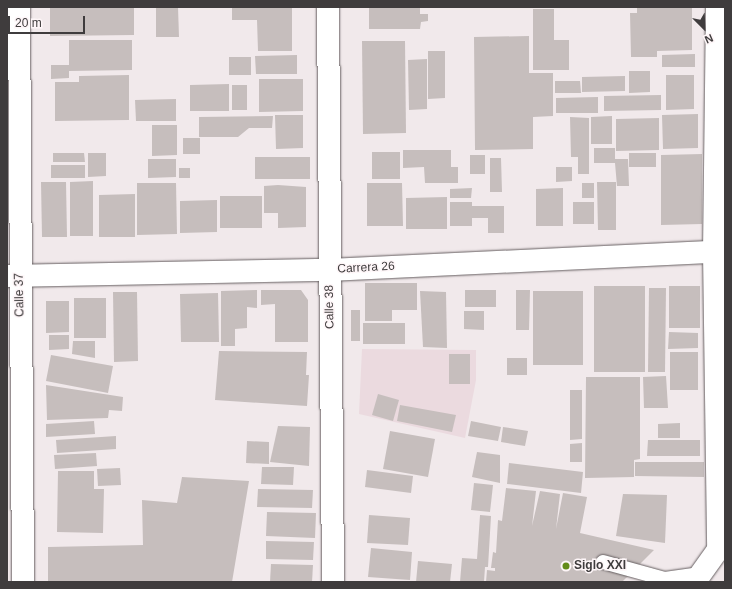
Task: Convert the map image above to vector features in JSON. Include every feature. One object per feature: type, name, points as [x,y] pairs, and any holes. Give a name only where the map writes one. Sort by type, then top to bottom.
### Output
[{"type":"street","name":"Calle 37","points":[[19,7],[13,276],[23,582]]},
{"type":"street","name":"Calle 38","points":[[328,7],[329,270],[333,582]]},
{"type":"street","points":[[697,578],[721,544],[717,7]]},
{"type":"street","name":"Carrera 26","points":[[13,276],[329,270],[720,251]]},
{"type":"lane","points":[[603,562],[665,580],[697,578]]},
{"type":"shaded area","points":[[362,349],[476,350],[476,380],[465,438],[359,414]]},
{"type":"building","points":[[50,7],[134,7],[134,35],[50,36]]},
{"type":"building","points":[[178,7],[179,37],[156,37],[156,8]]},
{"type":"building","points":[[232,7],[292,7],[292,51],[258,51],[257,20],[232,20]]},
{"type":"building","points":[[369,7],[420,7],[420,14],[428,14],[428,21],[421,22],[420,29],[369,29]]},
{"type":"building","points":[[637,7],[692,7],[692,50],[657,51],[657,57],[631,57],[630,13],[637,13]]},
{"type":"building","points":[[533,9],[554,9],[554,40],[569,40],[569,70],[533,70]]},
{"type":"building","points":[[529,36],[529,73],[553,73],[553,116],[533,117],[533,149],[475,150],[474,37]]},
{"type":"building","points":[[69,40],[132,40],[132,70],[69,71],[69,78],[51,79],[51,65],[69,65]]},
{"type":"building","points":[[362,41],[405,41],[406,133],[363,134]]},
{"type":"building","points":[[428,51],[445,51],[445,98],[428,99]]},
{"type":"building","points":[[695,54],[695,67],[662,67],[662,55]]},
{"type":"building","points":[[297,55],[297,74],[256,74],[255,56]]},
{"type":"building","points":[[229,57],[251,57],[251,75],[229,75]]},
{"type":"building","points":[[427,59],[427,109],[409,110],[408,60]]},
{"type":"building","points":[[629,71],[650,71],[650,92],[629,93]]},
{"type":"building","points":[[129,75],[129,120],[55,121],[55,82],[79,82],[79,76]]},
{"type":"building","points":[[666,75],[694,75],[694,109],[666,110]]},
{"type":"building","points":[[625,76],[625,91],[582,92],[582,77]]},
{"type":"building","points":[[259,79],[303,79],[303,111],[259,112]]},
{"type":"building","points":[[555,81],[580,81],[581,93],[555,93]]},
{"type":"building","points":[[229,84],[229,111],[190,111],[190,85]]},
{"type":"building","points":[[232,85],[247,85],[247,110],[232,110]]},
{"type":"building","points":[[661,95],[661,110],[604,111],[604,96]]},
{"type":"building","points":[[598,97],[598,113],[556,113],[556,98]]},
{"type":"building","points":[[176,99],[176,121],[136,121],[135,100]]},
{"type":"building","points":[[698,114],[698,148],[663,149],[662,115]]},
{"type":"building","points":[[275,115],[303,115],[303,148],[276,149]]},
{"type":"building","points":[[273,116],[272,128],[249,128],[238,137],[199,137],[199,117]]},
{"type":"building","points":[[612,116],[612,144],[591,144],[591,117]]},
{"type":"building","points":[[570,117],[589,118],[589,174],[578,174],[578,157],[571,157]]},
{"type":"building","points":[[659,118],[659,150],[616,151],[616,119]]},
{"type":"building","points":[[152,125],[177,125],[177,155],[152,156]]},
{"type":"building","points":[[183,138],[200,138],[200,154],[183,154]]},
{"type":"building","points":[[594,148],[615,148],[615,159],[628,159],[629,186],[617,186],[615,163],[594,163]]},
{"type":"building","points":[[403,150],[451,150],[451,167],[458,167],[458,183],[425,183],[424,167],[403,168]]},
{"type":"building","points":[[372,152],[400,152],[400,179],[372,179]]},
{"type":"building","points":[[53,153],[84,153],[85,162],[53,162]]},
{"type":"building","points":[[88,153],[106,153],[106,176],[88,177]]},
{"type":"building","points":[[629,153],[656,153],[656,167],[629,167]]},
{"type":"building","points":[[702,154],[702,224],[661,225],[661,155]]},
{"type":"building","points":[[470,155],[485,155],[485,174],[470,174]]},
{"type":"building","points":[[255,157],[310,157],[310,179],[255,179]]},
{"type":"building","points":[[490,158],[501,158],[502,192],[490,192]]},
{"type":"building","points":[[148,159],[176,159],[176,177],[148,178]]},
{"type":"building","points":[[51,165],[85,165],[85,178],[51,178]]},
{"type":"building","points":[[556,167],[572,167],[572,181],[556,182]]},
{"type":"building","points":[[179,168],[190,168],[190,178],[179,178]]},
{"type":"building","points":[[93,181],[93,236],[70,236],[70,182]]},
{"type":"building","points":[[41,182],[66,182],[67,237],[42,237]]},
{"type":"building","points":[[597,182],[616,182],[616,230],[598,230]]},
{"type":"building","points":[[137,183],[176,183],[177,234],[137,235]]},
{"type":"building","points":[[367,183],[402,183],[403,226],[367,226]]},
{"type":"building","points":[[582,183],[594,183],[594,198],[582,198]]},
{"type":"building","points":[[278,185],[306,187],[306,227],[278,228],[278,213],[264,213],[264,186]]},
{"type":"building","points":[[472,188],[471,198],[450,198],[450,189]]},
{"type":"building","points":[[563,188],[563,226],[536,226],[536,189]]},
{"type":"building","points":[[135,194],[135,237],[99,237],[99,195]]},
{"type":"building","points":[[220,196],[262,196],[262,228],[220,228]]},
{"type":"building","points":[[447,197],[447,229],[406,229],[406,198]]},
{"type":"building","points":[[217,200],[217,232],[180,233],[180,201]]},
{"type":"building","points":[[450,202],[472,202],[472,206],[504,206],[504,233],[488,233],[488,218],[472,218],[472,226],[450,226]]},
{"type":"building","points":[[573,202],[594,202],[594,224],[573,224]]},
{"type":"building","points":[[365,283],[417,283],[417,310],[392,310],[392,321],[365,321]]},
{"type":"building","points":[[594,286],[645,286],[645,372],[594,372]]},
{"type":"building","points":[[669,286],[700,286],[700,328],[669,328]]},
{"type":"building","points":[[649,288],[666,288],[665,372],[648,372]]},
{"type":"building","points":[[257,290],[257,308],[247,307],[247,328],[235,329],[235,346],[221,346],[221,291]]},
{"type":"building","points":[[261,290],[301,290],[308,300],[308,342],[275,342],[275,304],[261,305]]},
{"type":"building","points":[[465,290],[496,290],[496,307],[465,307]]},
{"type":"building","points":[[516,290],[530,290],[529,330],[516,330]]},
{"type":"building","points":[[420,291],[446,292],[447,348],[423,347]]},
{"type":"building","points":[[533,291],[583,291],[583,365],[533,365]]},
{"type":"building","points":[[113,292],[137,292],[138,361],[114,362]]},
{"type":"building","points":[[218,293],[219,342],[181,342],[180,294]]},
{"type":"building","points":[[74,298],[106,298],[106,338],[74,338]]},
{"type":"building","points":[[46,301],[69,301],[69,332],[46,333]]},
{"type":"building","points":[[351,310],[360,310],[360,341],[351,341]]},
{"type":"building","points":[[464,311],[484,311],[484,330],[464,329]]},
{"type":"building","points":[[363,323],[405,323],[405,344],[363,344]]},
{"type":"building","points":[[669,332],[698,333],[698,348],[668,349]]},
{"type":"building","points":[[49,335],[69,335],[69,349],[49,350]]},
{"type":"building","points":[[73,341],[95,341],[95,358],[72,354]]},
{"type":"building","points":[[219,351],[307,352],[306,375],[309,375],[307,406],[215,400]]},
{"type":"building","points":[[670,352],[698,352],[698,390],[670,390]]},
{"type":"building","points":[[449,354],[470,354],[470,384],[449,384]]},
{"type":"building","points":[[51,355],[113,366],[108,393],[46,381]]},
{"type":"building","points":[[507,358],[527,358],[527,375],[507,375]]},
{"type":"building","points":[[666,376],[668,408],[644,408],[643,377]]},
{"type":"building","points":[[586,377],[640,377],[640,459],[634,460],[634,477],[585,478]]},
{"type":"building","points":[[46,385],[123,397],[122,411],[109,410],[108,418],[47,420]]},
{"type":"building","points":[[570,390],[582,390],[582,439],[570,440]]},
{"type":"building","points":[[378,394],[399,400],[393,421],[372,415]]},
{"type":"building","points":[[400,405],[456,415],[452,432],[397,421]]},
{"type":"building","points":[[94,421],[95,434],[46,437],[46,424]]},
{"type":"building","points":[[471,421],[501,427],[498,441],[468,436]]},
{"type":"building","points":[[680,423],[680,438],[658,438],[658,424]]},
{"type":"building","points":[[278,426],[310,427],[309,466],[270,462]]},
{"type":"building","points":[[503,427],[528,431],[525,446],[501,442]]},
{"type":"building","points":[[390,431],[435,439],[428,477],[383,469]]},
{"type":"building","points":[[116,436],[116,449],[57,453],[56,440]]},
{"type":"building","points":[[648,440],[700,440],[700,456],[647,456]]},
{"type":"building","points":[[247,441],[269,442],[269,464],[246,463]]},
{"type":"building","points":[[582,443],[582,462],[570,462],[570,444]]},
{"type":"building","points":[[477,452],[500,455],[500,483],[472,477]]},
{"type":"building","points":[[96,453],[97,466],[55,469],[54,455]]},
{"type":"building","points":[[635,462],[704,462],[704,477],[635,476]]},
{"type":"building","points":[[509,463],[583,472],[581,493],[507,484]]},
{"type":"building","points":[[262,467],[294,467],[293,485],[261,484]]},
{"type":"building","points":[[120,468],[121,485],[98,486],[97,469]]},
{"type":"building","points":[[367,470],[413,476],[411,493],[365,487]]},
{"type":"building","points":[[58,471],[94,471],[94,489],[104,489],[103,533],[57,532]]},
{"type":"building","points":[[182,477],[249,481],[232,582],[48,582],[48,547],[143,545],[142,500],[177,503]]},
{"type":"building","points":[[474,483],[493,485],[490,512],[471,510]]},
{"type":"building","name":"Siglo XXI","points":[[506,488],[536,491],[532,526],[540,491],[560,494],[556,529],[563,493],[587,497],[580,533],[654,550],[622,582],[486,582],[487,570],[495,571],[495,568],[491,568],[493,552],[496,553],[498,520],[502,521]]},
{"type":"building","points":[[258,489],[313,490],[312,508],[257,507]]},
{"type":"building","points":[[623,494],[667,495],[665,543],[616,536]]},
{"type":"building","points":[[267,512],[316,513],[315,538],[266,536]]},
{"type":"building","points":[[369,515],[410,518],[408,545],[367,543]]},
{"type":"building","points":[[480,515],[491,516],[488,567],[485,567],[484,582],[460,582],[462,558],[477,559]]},
{"type":"building","points":[[266,541],[314,542],[313,560],[266,559]]},
{"type":"building","points":[[371,548],[412,552],[410,580],[368,577]]},
{"type":"building","points":[[418,561],[452,564],[450,582],[416,582]]},
{"type":"building","points":[[271,564],[313,565],[312,582],[270,582]]},
{"type":"place","name":"Siglo XXI","points":[[566,566]]}]
